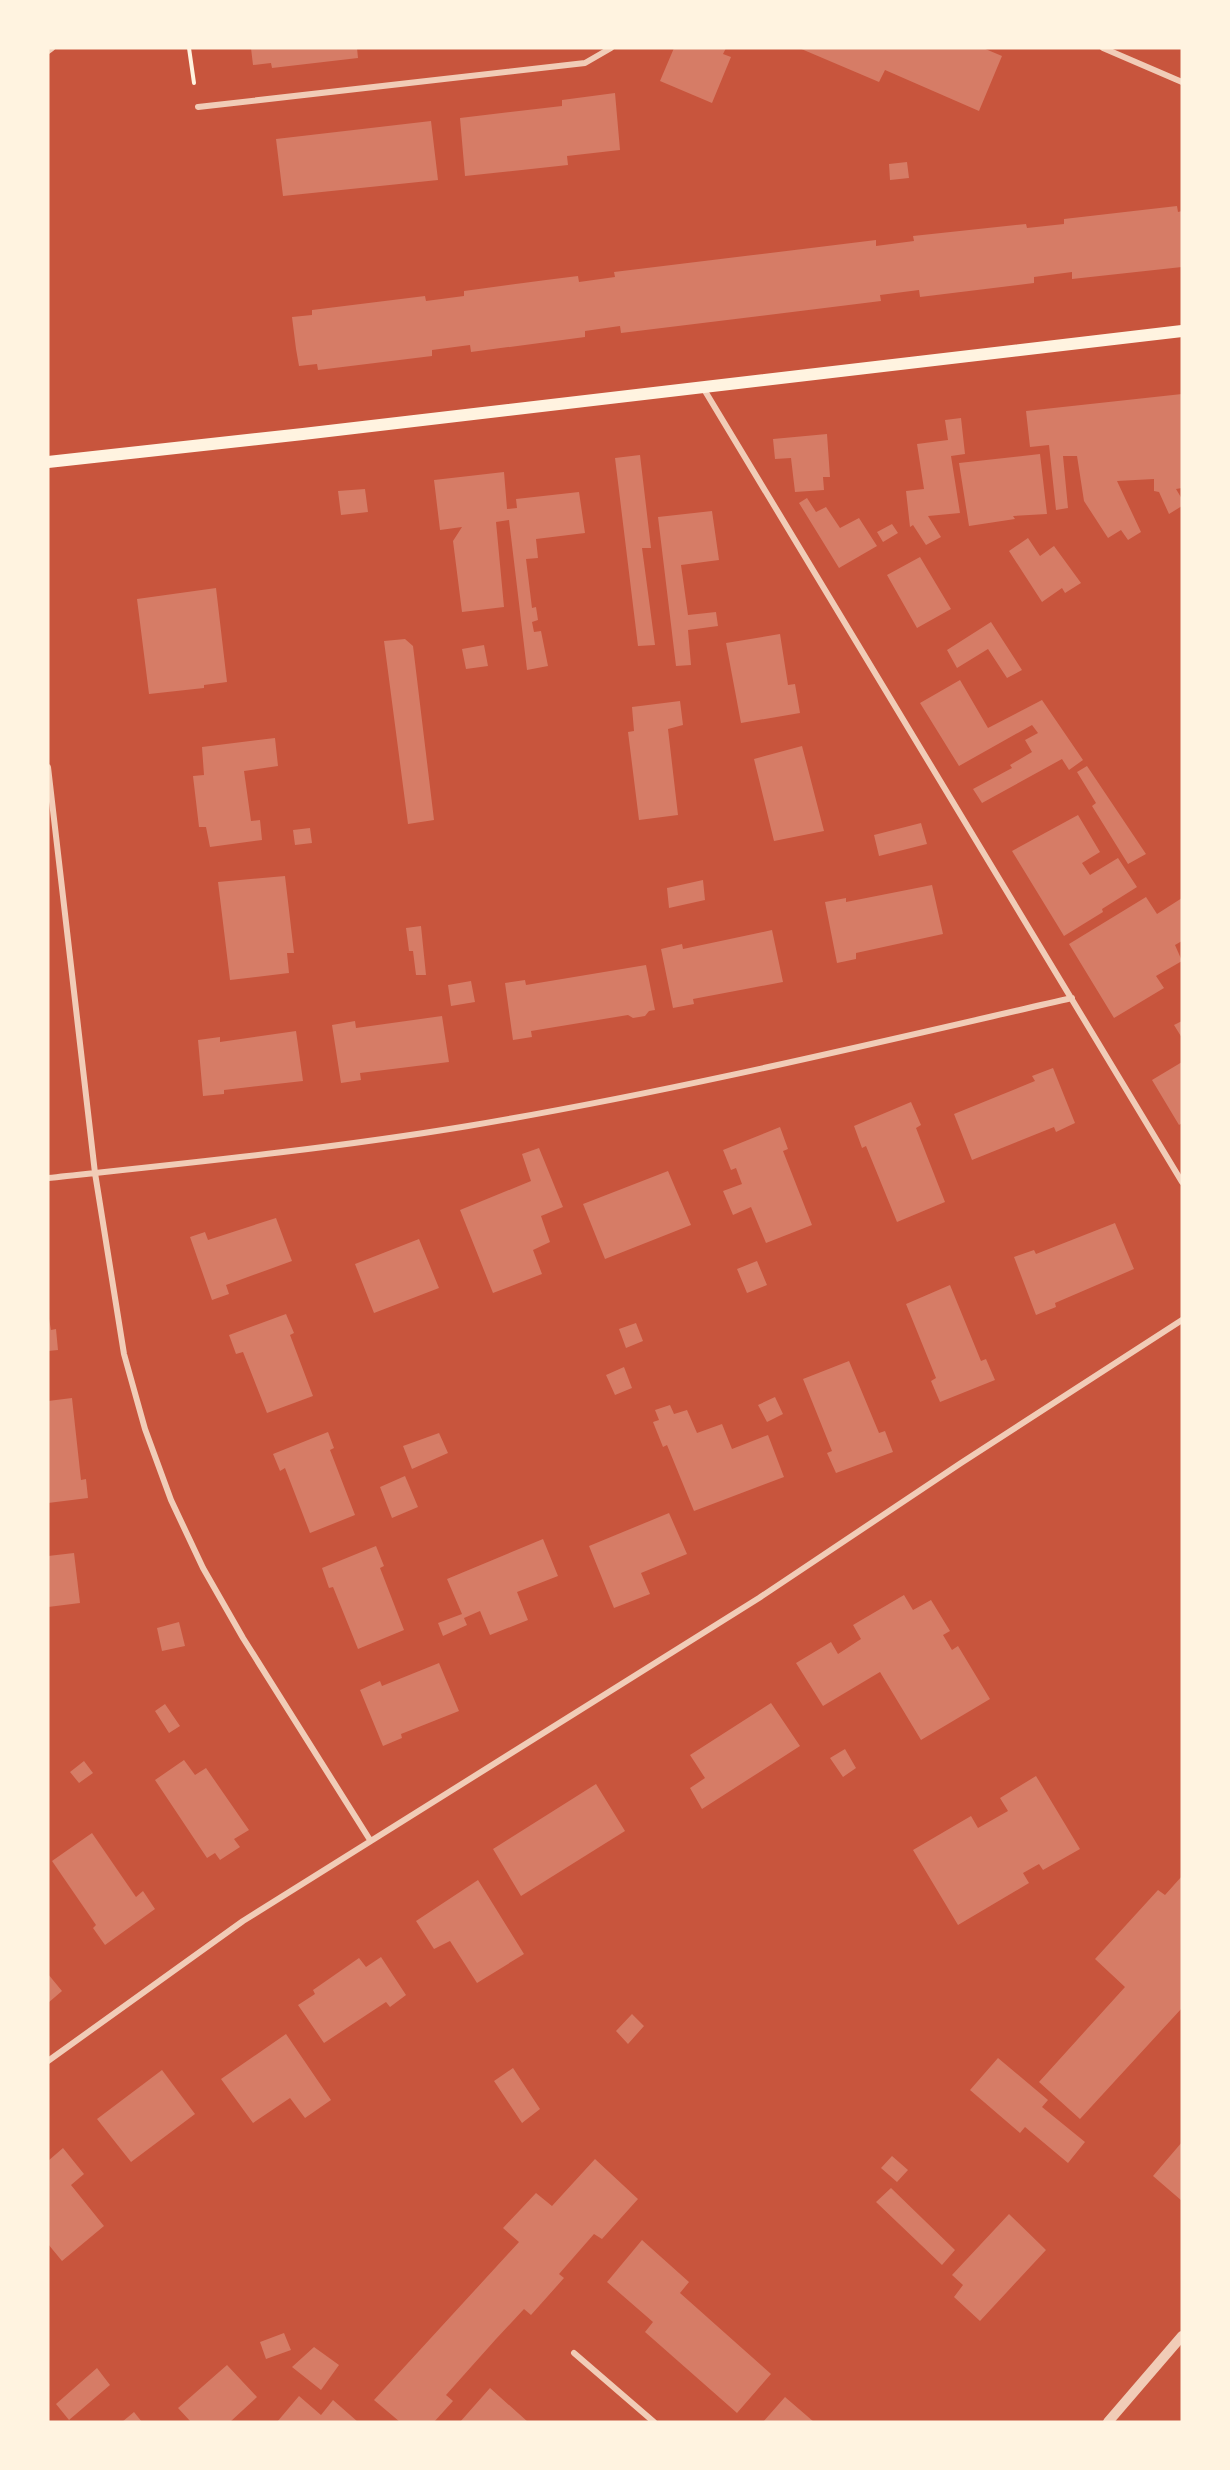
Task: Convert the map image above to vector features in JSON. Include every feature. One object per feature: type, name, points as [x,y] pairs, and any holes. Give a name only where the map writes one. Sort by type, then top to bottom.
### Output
[{"type":"main road","points":[[48,462],[326,432],[1182,331]]},
{"type":"street","points":[[48,51],[52,48]]},
{"type":"street","points":[[198,107],[585,63],[611,48]]},
{"type":"street","points":[[1103,48],[1182,82]]},
{"type":"street","points":[[702,386],[1182,1182]]},
{"type":"street","points":[[48,767],[95,1173],[124,1354],[145,1429],[171,1500],[221,1600],[370,1840]]},
{"type":"street","points":[[48,1178],[300,1151],[471,1126],[681,1087],[1072,998]]},
{"type":"street","points":[[48,2061],[214,1941],[370,1840],[767,1593],[961,1462],[1182,1320]]},
{"type":"street","points":[[1108,2422],[1182,2336]]},
{"type":"street","points":[[574,2353],[654,2422]]},
{"type":"path","points":[[189,48],[198,107]]},
{"type":"building","points":[[251,48],[357,48],[358,58],[272,68],[271,63],[253,65]]},
{"type":"building","points":[[674,48],[726,48],[723,54],[731,57],[712,103],[660,81]]},
{"type":"building","points":[[799,48],[983,48],[1002,56],[979,111],[885,70],[879,82]]},
{"type":"building","points":[[615,93],[620,150],[567,156],[568,165],[465,176],[460,118],[562,106],[562,100]]},
{"type":"building","points":[[431,121],[438,180],[283,196],[276,139]]},
{"type":"building","points":[[907,162],[909,178],[890,180],[889,164]]},
{"type":"building","points":[[1177,206],[1178,212],[1182,211],[1182,267],[1072,279],[1072,272],[1034,277],[1034,283],[920,297],[919,290],[880,295],[881,301],[621,333],[620,326],[585,331],[585,337],[471,352],[470,345],[432,350],[432,356],[318,370],[317,364],[299,366],[296,349],[292,317],[312,315],[312,310],[425,296],[426,301],[464,296],[464,291],[546,280],[578,276],[579,282],[615,277],[614,272],[876,240],[876,246],[914,241],[913,236],[1026,224],[1027,228],[1064,224],[1064,219]]},
{"type":"building","points":[[1182,394],[1182,488],[1176,489],[1182,499],[1182,506],[1169,514],[1159,492],[1154,491],[1154,479],[1117,481],[1141,532],[1128,540],[1121,530],[1108,538],[1084,501],[1077,456],[1063,456],[1068,508],[1056,510],[1049,445],[1030,447],[1026,411]]},
{"type":"building","points":[[961,418],[965,454],[951,456],[960,513],[928,516],[941,537],[926,545],[913,525],[910,527],[906,491],[924,489],[917,444],[948,440],[945,420]]},
{"type":"building","points":[[827,434],[830,477],[823,477],[824,490],[795,492],[791,458],[775,459],[773,439]]},
{"type":"building","points":[[1040,454],[1047,514],[1013,516],[1015,519],[969,526],[959,463]]},
{"type":"building","points":[[640,455],[651,548],[642,548],[655,645],[638,646],[615,458]]},
{"type":"building","points":[[504,472],[507,509],[517,508],[516,499],[579,492],[585,533],[536,539],[538,558],[526,559],[532,608],[536,607],[538,620],[532,622],[534,632],[541,631],[548,666],[527,670],[509,520],[496,522],[504,607],[462,612],[453,541],[462,527],[440,530],[434,480]]},
{"type":"building","points":[[365,489],[368,512],[341,515],[338,491]]},
{"type":"building","points":[[807,498],[816,512],[826,507],[840,528],[859,518],[877,546],[839,568],[799,503]]},
{"type":"building","points":[[712,511],[719,560],[681,565],[688,615],[716,612],[718,626],[688,630],[691,665],[676,666],[658,517]]},
{"type":"building","points":[[892,524],[898,533],[883,542],[877,532]]},
{"type":"building","points":[[1028,538],[1040,556],[1054,546],[1081,583],[1065,593],[1062,588],[1042,602],[1009,551]]},
{"type":"building","points":[[920,557],[951,609],[917,628],[887,575]]},
{"type":"building","points":[[216,588],[227,682],[204,685],[204,688],[149,694],[137,599]]},
{"type":"building","points":[[991,622],[1022,670],[1007,678],[988,649],[957,668],[947,650]]},
{"type":"building","points":[[780,634],[788,685],[795,684],[800,713],[741,723],[726,643]]},
{"type":"building","points":[[405,639],[413,646],[434,820],[408,824],[384,641]]},
{"type":"building","points":[[484,645],[488,666],[466,669],[462,649]]},
{"type":"building","points":[[960,680],[988,728],[1042,700],[1083,760],[1069,770],[1062,759],[982,803],[973,789],[1012,768],[1010,765],[1032,752],[1025,740],[1038,733],[1032,725],[959,766],[920,703]]},
{"type":"building","points":[[680,701],[683,725],[668,729],[678,815],[639,820],[628,732],[634,731],[632,707]]},
{"type":"building","points":[[275,738],[278,766],[244,771],[251,821],[260,820],[262,840],[210,847],[206,827],[199,827],[193,776],[204,775],[202,747]]},
{"type":"building","points":[[802,746],[824,831],[774,841],[754,759]]},
{"type":"building","points":[[1087,766],[1146,854],[1128,864],[1092,806],[1096,803],[1077,772]]},
{"type":"building","points":[[1078,815],[1100,852],[1082,863],[1090,875],[1118,858],[1137,887],[1102,909],[1103,912],[1064,936],[1012,851]]},
{"type":"building","points":[[921,823],[927,844],[879,856],[874,835]]},
{"type":"building","points":[[310,828],[312,843],[295,845],[293,830]]},
{"type":"building","points":[[285,876],[294,953],[287,953],[289,973],[230,980],[218,882]]},
{"type":"building","points":[[703,880],[705,900],[669,908],[667,888]]},
{"type":"building","points":[[932,885],[943,934],[856,953],[856,959],[837,963],[825,902],[846,898],[846,902]]},
{"type":"building","points":[[1146,897],[1157,914],[1182,898],[1182,941],[1175,945],[1182,961],[1156,976],[1164,988],[1114,1018],[1069,944]]},
{"type":"building","points":[[421,926],[426,975],[416,975],[413,951],[409,951],[406,928]]},
{"type":"building","points":[[772,930],[783,982],[693,999],[694,1004],[673,1008],[661,949],[682,944],[683,949]]},
{"type":"building","points":[[646,965],[655,1010],[649,1011],[645,1016],[633,1018],[628,1015],[531,1031],[532,1037],[513,1040],[505,983],[525,980],[526,985]]},
{"type":"building","points":[[471,981],[475,1002],[451,1006],[448,985]]},
{"type":"building","points":[[442,1016],[449,1062],[360,1073],[361,1080],[341,1083],[332,1025],[355,1021],[356,1028]]},
{"type":"building","points":[[1182,1021],[1182,1038],[1174,1025]]},
{"type":"building","points":[[296,1031],[303,1081],[224,1090],[224,1094],[203,1096],[198,1040],[220,1037],[220,1042]]},
{"type":"building","points":[[1182,1062],[1182,1123],[1179,1125],[1152,1080]]},
{"type":"building","points":[[1053,1068],[1075,1123],[1056,1132],[1054,1127],[972,1160],[954,1114],[1035,1081],[1032,1076]]},
{"type":"building","points":[[911,1102],[921,1125],[916,1128],[945,1202],[897,1222],[866,1146],[862,1148],[854,1126]]},
{"type":"building","points":[[780,1127],[788,1149],[783,1151],[812,1225],[766,1243],[751,1207],[733,1215],[723,1191],[742,1184],[736,1168],[731,1170],[723,1150]]},
{"type":"building","points":[[539,1148],[563,1207],[541,1216],[550,1242],[533,1250],[542,1274],[493,1293],[460,1210],[531,1181],[522,1154]]},
{"type":"building","points":[[668,1171],[691,1225],[605,1259],[583,1204]]},
{"type":"building","points":[[276,1218],[292,1261],[226,1285],[229,1294],[212,1300],[190,1237],[205,1232],[208,1240]]},
{"type":"building","points":[[1115,1223],[1134,1269],[1055,1303],[1056,1307],[1036,1315],[1014,1257],[1034,1250],[1036,1254]]},
{"type":"building","points":[[419,1239],[439,1288],[374,1313],[355,1264]]},
{"type":"building","points":[[757,1261],[767,1285],[747,1293],[737,1269]]},
{"type":"building","points":[[950,1285],[981,1361],[986,1359],[995,1380],[940,1402],[931,1381],[936,1378],[906,1304]]},
{"type":"building","points":[[48,1313],[51,1330],[56,1329],[58,1350],[48,1351]]},
{"type":"building","points":[[286,1314],[294,1333],[290,1335],[313,1396],[267,1413],[243,1352],[236,1354],[229,1335]]},
{"type":"building","points":[[636,1323],[643,1341],[626,1348],[619,1329]]},
{"type":"building","points":[[849,1361],[879,1433],[885,1431],[893,1452],[836,1473],[827,1453],[832,1451],[803,1379]]},
{"type":"building","points":[[624,1367],[632,1388],[615,1395],[606,1375]]},
{"type":"building","points":[[775,1397],[783,1414],[767,1422],[758,1405]]},
{"type":"building","points":[[72,1398],[81,1480],[86,1479],[88,1498],[48,1503],[48,1401]]},
{"type":"building","points":[[670,1405],[674,1414],[687,1410],[697,1433],[722,1424],[732,1449],[768,1435],[784,1477],[694,1511],[667,1445],[663,1447],[653,1422],[659,1420],[655,1410]]},
{"type":"building","points":[[328,1432],[334,1448],[330,1450],[355,1515],[310,1533],[285,1468],[280,1471],[273,1454]]},
{"type":"building","points":[[439,1433],[448,1453],[412,1469],[403,1446]]},
{"type":"building","points":[[405,1476],[418,1507],[392,1518],[380,1487]]},
{"type":"building","points":[[669,1513],[687,1554],[641,1573],[650,1594],[614,1608],[589,1546]]},
{"type":"building","points":[[543,1539],[558,1576],[517,1592],[528,1620],[490,1635],[480,1611],[464,1618],[467,1625],[443,1636],[438,1623],[462,1614],[447,1579]]},
{"type":"building","points":[[376,1546],[384,1566],[380,1568],[404,1630],[358,1649],[333,1587],[329,1588],[322,1568]]},
{"type":"building","points":[[74,1553],[80,1603],[48,1607],[48,1556]]},
{"type":"building","points":[[904,1595],[913,1610],[931,1600],[950,1631],[943,1635],[952,1650],[958,1646],[990,1699],[921,1740],[880,1672],[823,1706],[796,1663],[831,1642],[838,1654],[861,1639],[853,1625]]},
{"type":"building","points":[[179,1622],[185,1646],[162,1651],[157,1628]]},
{"type":"building","points":[[439,1663],[459,1711],[401,1734],[402,1738],[383,1746],[360,1690],[380,1681],[382,1686]]},
{"type":"building","points":[[771,1703],[800,1746],[702,1809],[690,1788],[705,1778],[690,1755]]},
{"type":"building","points":[[165,1704],[180,1726],[169,1733],[155,1711]]},
{"type":"building","points":[[845,1749],[856,1768],[843,1777],[830,1758]]},
{"type":"building","points":[[184,1760],[195,1775],[206,1768],[249,1830],[234,1839],[240,1847],[220,1860],[215,1853],[207,1858],[155,1780]]},
{"type":"building","points":[[84,1761],[93,1773],[79,1783],[70,1772]]},
{"type":"building","points":[[1036,1776],[1080,1849],[1043,1870],[1039,1864],[1023,1873],[1029,1883],[958,1925],[913,1850],[971,1816],[978,1828],[1008,1811],[1000,1798]]},
{"type":"building","points":[[596,1784],[625,1831],[521,1896],[493,1849]]},
{"type":"building","points":[[92,1833],[136,1897],[143,1891],[155,1909],[105,1945],[93,1928],[96,1925],[52,1861]]},
{"type":"building","points":[[1182,1876],[1182,2008],[1080,2119],[1039,2082],[1125,1987],[1095,1959],[1158,1890],[1165,1895]]},
{"type":"building","points":[[478,1880],[524,1954],[477,1983],[450,1941],[434,1949],[416,1921]]},
{"type":"building","points":[[381,1957],[406,1995],[390,2007],[386,2002],[324,2043],[298,2005],[315,1994],[313,1990],[359,1958],[366,1967]]},
{"type":"building","points":[[48,1974],[62,1991],[48,2003]]},
{"type":"building","points":[[632,2014],[644,2026],[628,2044],[616,2031]]},
{"type":"building","points":[[286,2034],[331,2100],[305,2118],[290,2098],[253,2123],[221,2079]]},
{"type":"building","points":[[998,2058],[1048,2100],[1042,2107],[1085,2142],[1068,2163],[1025,2127],[1020,2133],[970,2090]]},
{"type":"building","points":[[513,2068],[540,2109],[522,2123],[494,2081]]},
{"type":"building","points":[[162,2070],[195,2114],[131,2162],[97,2119]]},
{"type":"building","points":[[1182,2142],[1182,2201],[1153,2176]]},
{"type":"building","points":[[63,2148],[84,2174],[71,2185],[104,2226],[62,2261],[48,2244],[48,2161]]},
{"type":"building","points":[[892,2156],[908,2170],[897,2182],[881,2168]]},
{"type":"building","points":[[595,2159],[638,2199],[602,2239],[594,2234],[559,2274],[564,2278],[531,2315],[524,2309],[496,2339],[446,2395],[453,2401],[434,2422],[400,2422],[374,2400],[519,2242],[503,2228],[536,2193],[552,2206]]},
{"type":"building","points":[[891,2188],[955,2250],[942,2265],[876,2202]]},
{"type":"building","points":[[1009,2214],[1046,2250],[980,2321],[954,2297],[963,2285],[952,2275]]},
{"type":"building","points":[[642,2240],[689,2282],[680,2293],[771,2374],[737,2413],[645,2332],[653,2322],[607,2282]]},
{"type":"building","points":[[284,2333],[291,2350],[266,2359],[260,2342]]},
{"type":"building","points":[[314,2347],[339,2365],[321,2390],[292,2367]]},
{"type":"building","points":[[227,2365],[257,2397],[230,2422],[191,2422],[178,2408]]},
{"type":"building","points":[[97,2368],[110,2385],[69,2420],[56,2404]]},
{"type":"building","points":[[490,2388],[528,2422],[460,2422]]},
{"type":"building","points":[[299,2396],[321,2415],[333,2400],[358,2422],[277,2422]]},
{"type":"building","points":[[785,2397],[814,2422],[763,2422]]},
{"type":"building","points":[[134,2412],[142,2422],[122,2422]]}]
